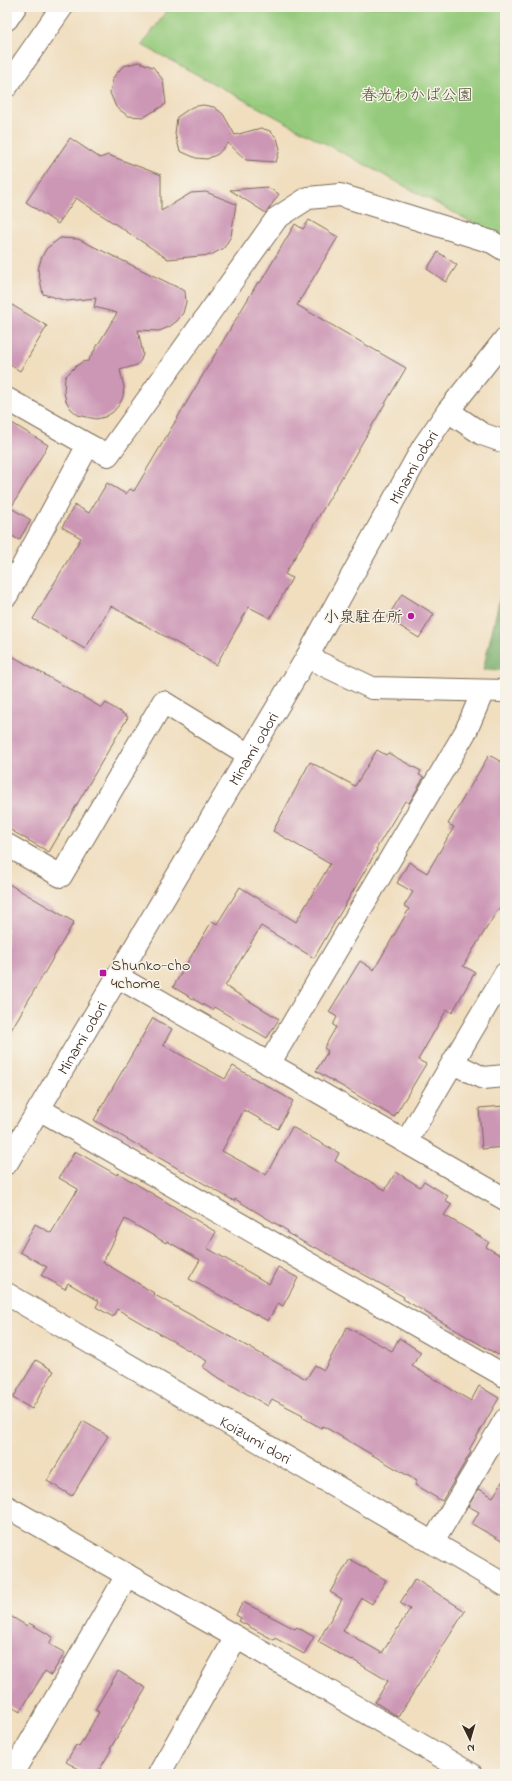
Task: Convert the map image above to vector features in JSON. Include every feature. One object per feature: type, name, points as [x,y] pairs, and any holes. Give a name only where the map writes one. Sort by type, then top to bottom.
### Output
[{"type":"street","points":[[7,19],[15,7]]},
{"type":"street","points":[[7,86],[62,7]]},
{"type":"street","points":[[7,399],[108,455],[277,218],[308,198],[340,196],[492,242],[505,250]]},
{"type":"street","name":"Minami odori","points":[[7,1163],[307,657],[423,447],[448,410],[505,339]]},
{"type":"street","points":[[448,410],[482,434],[505,442]]},
{"type":"street","points":[[7,595],[88,445]]},
{"type":"street","points":[[307,657],[372,688],[483,692],[505,691]]},
{"type":"street","points":[[269,1064],[466,731],[483,692]]},
{"type":"street","points":[[7,845],[61,876],[163,702],[249,755]]},
{"type":"street","points":[[406,1142],[505,974]]},
{"type":"street","points":[[118,977],[505,1199]]},
{"type":"street","points":[[453,1063],[482,1078],[505,1076]]},
{"type":"street","points":[[39,1109],[505,1376]]},
{"type":"street","name":"Koizumi dori","points":[[7,1294],[505,1585]]},
{"type":"street","points":[[432,1542],[505,1420]]},
{"type":"street","points":[[7,1508],[236,1637],[471,1774]]},
{"type":"street","points":[[12,1774],[127,1575]]},
{"type":"street","points":[[159,1774],[236,1637]]},
{"type":"green space","name":"春光わかば公園","points":[[170,7],[505,7],[505,240],[142,45]]},
{"type":"green space","points":[[501,593],[505,593],[505,670],[483,670]]},
{"type":"building","points":[[139,62],[153,67],[163,80],[166,104],[144,117],[128,116],[116,107],[110,93],[113,78],[123,66]]},
{"type":"building","points":[[203,105],[214,107],[223,114],[235,135],[261,128],[270,131],[277,138],[280,149],[276,162],[246,160],[228,143],[218,154],[207,159],[196,158],[180,151],[175,134],[177,117],[192,107]]},
{"type":"building","points":[[70,138],[100,158],[108,155],[161,175],[161,211],[191,193],[206,192],[236,204],[231,236],[224,248],[211,255],[168,259],[76,198],[58,224],[26,202]]},
{"type":"building","points":[[267,187],[279,194],[266,213],[230,190]]},
{"type":"building","points":[[309,220],[338,237],[297,305],[406,368],[285,574],[292,578],[270,618],[249,607],[216,665],[111,606],[85,649],[33,619],[81,538],[62,527],[75,505],[89,513],[107,483],[126,494],[130,489],[134,491],[258,282],[260,283],[295,224],[303,229]]},
{"type":"building","points":[[60,238],[78,239],[185,291],[186,302],[183,313],[177,321],[169,327],[159,331],[138,330],[143,354],[141,360],[137,365],[120,370],[124,387],[123,397],[113,412],[105,417],[96,419],[78,415],[71,409],[66,401],[64,392],[65,377],[82,362],[88,361],[117,313],[94,307],[96,298],[67,301],[43,294],[38,270],[41,259],[46,249]]},
{"type":"building","points":[[438,252],[457,265],[446,282],[427,269]]},
{"type":"building","points":[[7,302],[47,326],[20,371],[7,363]]},
{"type":"building","points":[[7,420],[48,445],[11,508],[31,520],[19,540],[7,533]]},
{"type":"building","name":"小泉駐在所","points":[[402,594],[434,614],[419,638],[387,618]]},
{"type":"building","points":[[7,653],[102,708],[106,703],[128,717],[49,852],[7,828]]},
{"type":"building","points":[[377,750],[386,755],[388,753],[421,771],[419,775],[424,777],[409,803],[405,801],[314,958],[261,926],[225,986],[279,1019],[267,1038],[214,1007],[212,1010],[173,987],[212,921],[217,924],[240,887],[296,922],[330,864],[273,831],[310,762],[355,786]]},
{"type":"building","points":[[489,755],[505,764],[505,911],[499,908],[463,966],[475,972],[452,1013],[447,1009],[418,1060],[426,1064],[394,1117],[316,1071],[328,1051],[324,1048],[336,1027],[333,1025],[337,1017],[329,1012],[360,961],[374,970],[409,909],[404,906],[413,892],[397,883],[409,862],[427,873],[454,827],[448,824]]},
{"type":"building","points":[[7,883],[74,922],[7,1037]]},
{"type":"building","points":[[153,1018],[172,1029],[163,1045],[225,1079],[233,1066],[293,1101],[278,1129],[244,1110],[222,1151],[266,1175],[292,1127],[339,1153],[335,1161],[385,1190],[396,1172],[420,1187],[424,1181],[448,1196],[445,1200],[452,1204],[444,1215],[489,1242],[486,1247],[505,1258],[505,1359],[403,1299],[404,1297],[287,1233],[288,1231],[235,1199],[234,1201],[94,1120]]},
{"type":"building","points":[[505,1106],[505,1147],[482,1149],[479,1108]]},
{"type":"building","points":[[75,1151],[117,1175],[118,1173],[216,1232],[207,1248],[269,1284],[278,1267],[298,1278],[283,1306],[278,1303],[268,1321],[189,1279],[200,1260],[167,1241],[166,1243],[125,1219],[103,1262],[154,1293],[153,1294],[306,1379],[315,1365],[324,1370],[347,1327],[392,1351],[399,1338],[421,1352],[412,1366],[471,1401],[479,1386],[499,1398],[469,1450],[471,1452],[442,1501],[415,1485],[417,1481],[323,1426],[321,1428],[302,1417],[303,1415],[272,1399],[268,1406],[214,1375],[203,1367],[207,1361],[117,1309],[113,1317],[96,1307],[99,1301],[68,1283],[65,1289],[41,1275],[47,1267],[20,1252],[35,1224],[51,1233],[78,1189],[59,1178]]},
{"type":"building","points":[[36,1360],[54,1371],[32,1409],[13,1398]]},
{"type":"building","points":[[83,1421],[108,1436],[72,1496],[47,1481]]},
{"type":"building","points":[[505,1477],[505,1543],[472,1524],[479,1512],[468,1506],[479,1489],[493,1497]]},
{"type":"building","points":[[350,1559],[386,1580],[372,1604],[362,1598],[343,1631],[382,1653],[410,1609],[400,1603],[415,1579],[465,1611],[398,1717],[375,1702],[388,1681],[353,1660],[352,1661],[318,1642],[342,1599],[330,1592]]},
{"type":"building","points":[[243,1602],[295,1629],[297,1627],[314,1637],[304,1654],[239,1621],[241,1618],[236,1615]]},
{"type":"building","points":[[7,1614],[27,1626],[29,1623],[53,1637],[49,1644],[65,1653],[51,1675],[45,1671],[20,1712],[7,1704]]},
{"type":"building","points":[[118,1671],[146,1688],[97,1774],[88,1774],[66,1762],[76,1745],[79,1747],[99,1712],[95,1710]]},
{"type":"place","name":"小泉駐在所","points":[[411,616]]},
{"type":"place","name":"Shunko-cho 4chome","points":[[103,973]]}]
